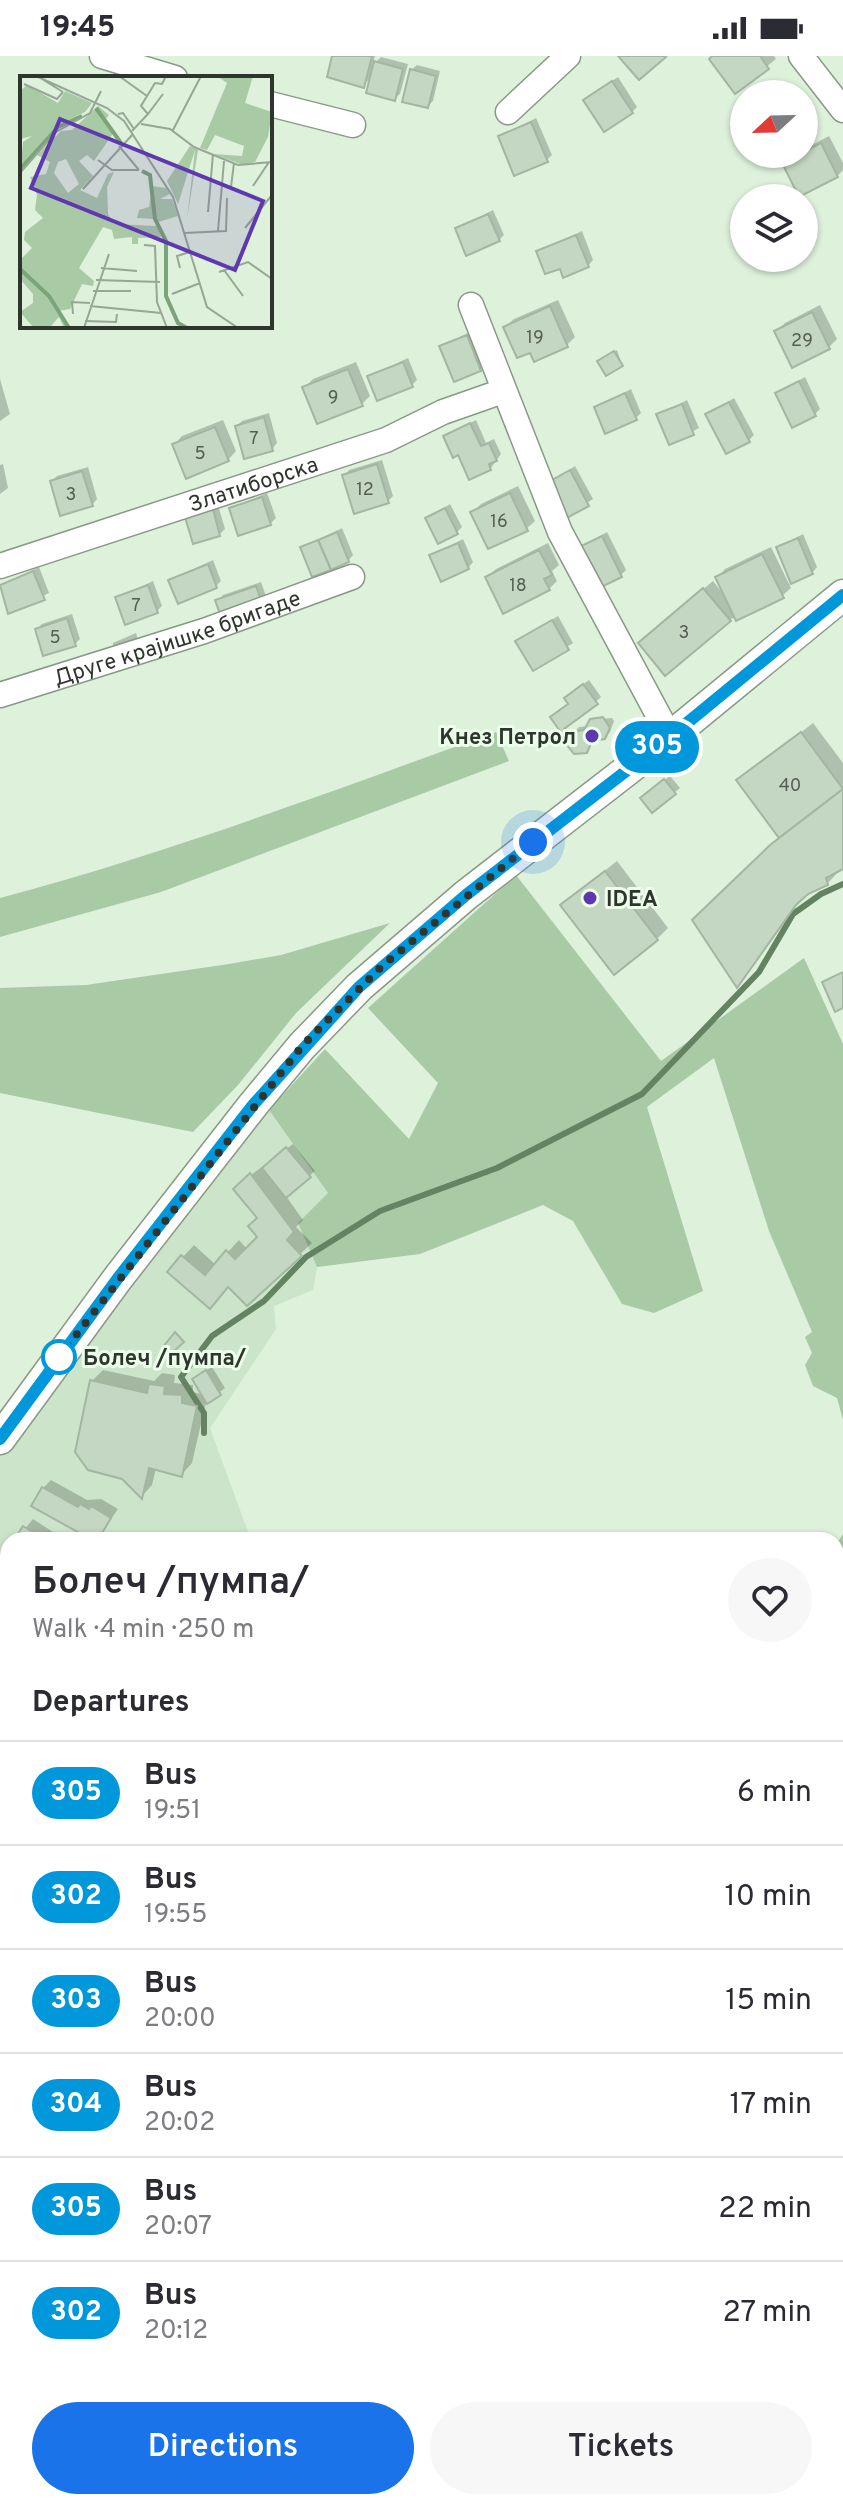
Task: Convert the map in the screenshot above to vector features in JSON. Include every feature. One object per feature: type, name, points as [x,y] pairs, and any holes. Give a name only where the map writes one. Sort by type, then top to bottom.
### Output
[{"type":"main road","points":[[0,1439],[118,1278],[253,1105],[339,1007],[466,895],[841,600]]},
{"type":"street","points":[[102,56],[168,76]]},
{"type":"street","points":[[508,112],[568,56]]},
{"type":"street","points":[[801,56],[843,110]]},
{"type":"street","points":[[272,105],[353,125]]},
{"type":"street","points":[[471,305],[560,532],[642,692],[670,737]]},
{"type":"street","name":"Златиборска","points":[[0,566],[386,440],[443,412],[503,391]]},
{"type":"street","name":"Друге крајишке бригаде","points":[[0,695],[204,631],[352,577]]},
{"type":"shaded area","points":[[496,732],[509,761],[161,892],[0,937],[0,898],[188,841]]},
{"type":"shaded area","points":[[516,875],[661,1061],[804,958],[843,1044],[843,1420],[837,1398],[813,1386],[805,1365],[812,1353],[805,1337],[812,1332],[769,1231],[714,1058],[647,1107],[703,1291],[654,1313],[622,1304],[573,1221],[543,1205],[420,1254],[317,1267],[298,1223],[328,1193],[269,1110],[325,1049],[409,1139],[438,1083],[368,1008]]},
{"type":"shaded area","points":[[390,923],[296,1013],[238,1085],[193,1132],[0,1093],[0,988],[86,985],[229,964],[281,955]]},
{"type":"shaded area","points":[[269,1110],[329,1193],[298,1223],[317,1267],[313,1290],[274,1306],[276,1329],[210,1428],[248,1532],[0,1532],[0,1455],[125,1281]]},
{"type":"building","points":[[332,56],[372,56],[364,88],[327,77]]},
{"type":"building","points":[[618,56],[664,56],[666,57],[639,80]]},
{"type":"building","points":[[712,56],[760,56],[769,69],[754,80],[730,80],[730,87],[709,59]]},
{"type":"building","points":[[374,61],[403,69],[395,101],[366,93]]},
{"type":"building","points":[[410,69],[436,76],[428,108],[402,102]]},
{"type":"building","points":[[612,81],[633,113],[604,132],[583,100]]},
{"type":"building","points":[[531,122],[548,162],[514,176],[498,136]]},
{"type":"building","points":[[821,143],[838,177],[818,187],[818,184],[792,184],[784,168],[818,168],[818,145]]},
{"type":"building","points":[[488,214],[500,241],[466,256],[455,228]]},
{"type":"building","points":[[576,235],[589,267],[563,278],[560,269],[545,274],[536,251]]},
{"type":"building","points":[[550,306],[568,347],[534,362],[530,353],[517,358],[503,327]]},
{"type":"building","points":[[812,312],[830,349],[792,368],[774,331]]},
{"type":"building","points":[[467,335],[481,371],[454,382],[439,346]]},
{"type":"building","points":[[614,351],[623,366],[606,376],[597,361]]},
{"type":"building","points":[[403,362],[413,387],[377,401],[367,376]]},
{"type":"building","points":[[348,369],[363,406],[317,424],[302,387]]},
{"type":"building","points":[[799,381],[816,416],[792,428],[775,393]]},
{"type":"building","points":[[625,393],[637,420],[605,434],[594,407]]},
{"type":"building","points":[[729,402],[750,442],[726,454],[705,414]]},
{"type":"building","points":[[682,404],[694,435],[669,445],[656,414]]},
{"type":"building","points":[[264,417],[273,451],[244,459],[235,426]]},
{"type":"building","points":[[470,423],[481,446],[489,443],[497,461],[489,464],[491,470],[469,480],[458,455],[453,458],[443,436]]},
{"type":"building","points":[[215,427],[229,461],[186,479],[172,444]]},
{"type":"building","points":[[377,464],[389,503],[354,514],[342,475]]},
{"type":"building","points":[[570,470],[589,506],[565,519],[545,484]]},
{"type":"building","points":[[82,471],[93,506],[60,516],[50,481]]},
{"type":"building","points":[[510,493],[528,531],[488,549],[470,512]]},
{"type":"building","points":[[262,497],[271,525],[238,536],[229,508]]},
{"type":"building","points":[[445,508],[458,534],[438,544],[425,518]]},
{"type":"building","points":[[213,509],[220,536],[193,544],[185,517]]},
{"type":"building","points":[[337,532],[349,562],[331,570],[318,540]]},
{"type":"building","points":[[602,536],[622,577],[595,590],[575,549]]},
{"type":"building","points":[[798,538],[813,574],[791,584],[776,547]]},
{"type":"building","points":[[318,540],[331,570],[312,577],[300,547]]},
{"type":"building","points":[[458,543],[469,569],[441,582],[429,555]]},
{"type":"building","points":[[539,550],[552,575],[544,579],[550,590],[503,614],[485,577]]},
{"type":"building","points":[[762,554],[784,598],[736,621],[715,577]]},
{"type":"building","points":[[208,564],[217,588],[178,604],[168,580]]},
{"type":"building","points":[[33,571],[45,600],[8,614],[0,585]]},
{"type":"building","points":[[148,585],[158,613],[125,625],[115,597]]},
{"type":"building","points":[[256,586],[262,603],[221,617],[215,600]]},
{"type":"building","points":[[703,588],[731,621],[665,676],[638,643]]},
{"type":"building","points":[[67,618],[76,646],[43,656],[35,629]]},
{"type":"building","points":[[552,620],[569,650],[533,671],[515,641]]},
{"type":"building","points":[[583,684],[598,704],[564,729],[562,734],[550,717],[568,704],[564,698]]},
{"type":"building","points":[[603,717],[610,728],[605,739],[592,741],[587,753],[574,754],[566,744],[571,732],[584,730],[590,719]]},
{"type":"building","points":[[801,732],[843,789],[779,838],[736,780]]},
{"type":"building","points":[[664,779],[676,794],[652,813],[640,798]]},
{"type":"building","points":[[843,789],[843,869],[826,878],[828,885],[808,894],[796,905],[737,988],[692,920],[770,845]]},
{"type":"building","points":[[605,871],[658,940],[614,975],[560,905]]},
{"type":"building","points":[[843,972],[843,1008],[835,1012],[822,982]]},
{"type":"building","points":[[286,1147],[311,1177],[286,1198],[262,1168]]},
{"type":"building","points":[[250,1173],[294,1232],[287,1240],[302,1256],[247,1306],[228,1287],[210,1309],[167,1272],[181,1255],[205,1275],[226,1250],[235,1259],[257,1237],[248,1226],[257,1218],[233,1189]]},
{"type":"building","points":[[175,1332],[184,1342],[171,1354],[163,1347]]},
{"type":"building","points":[[206,1370],[221,1395],[207,1404],[192,1379]]},
{"type":"building","points":[[90,1380],[147,1393],[149,1384],[165,1386],[164,1394],[182,1395],[182,1403],[197,1406],[182,1477],[149,1468],[142,1499],[122,1479],[88,1470],[75,1452]]},
{"type":"building","points":[[42,1487],[78,1507],[80,1504],[89,1509],[91,1506],[111,1518],[103,1532],[78,1532],[31,1506]]},
{"type":"waterway","points":[[204,1433],[204,1413],[181,1377],[212,1336],[264,1301],[306,1257],[380,1211],[497,1168],[642,1094],[759,972],[793,914],[821,894],[843,884]]},
{"type":"bus line","name":"305","points":[[0,1439],[118,1278],[282,1068],[359,987],[466,895],[670,737],[843,595]]},
{"type":"place","name":"Кнез Петрол","points":[[592,736]]},
{"type":"place","name":"IDEA","points":[[590,898]]},
{"type":"place","name":"Болеч /пумпа/","points":[[59,1357]]},
{"type":"route","points":[[59,1357],[302,1046],[382,966],[533,842]]}]
